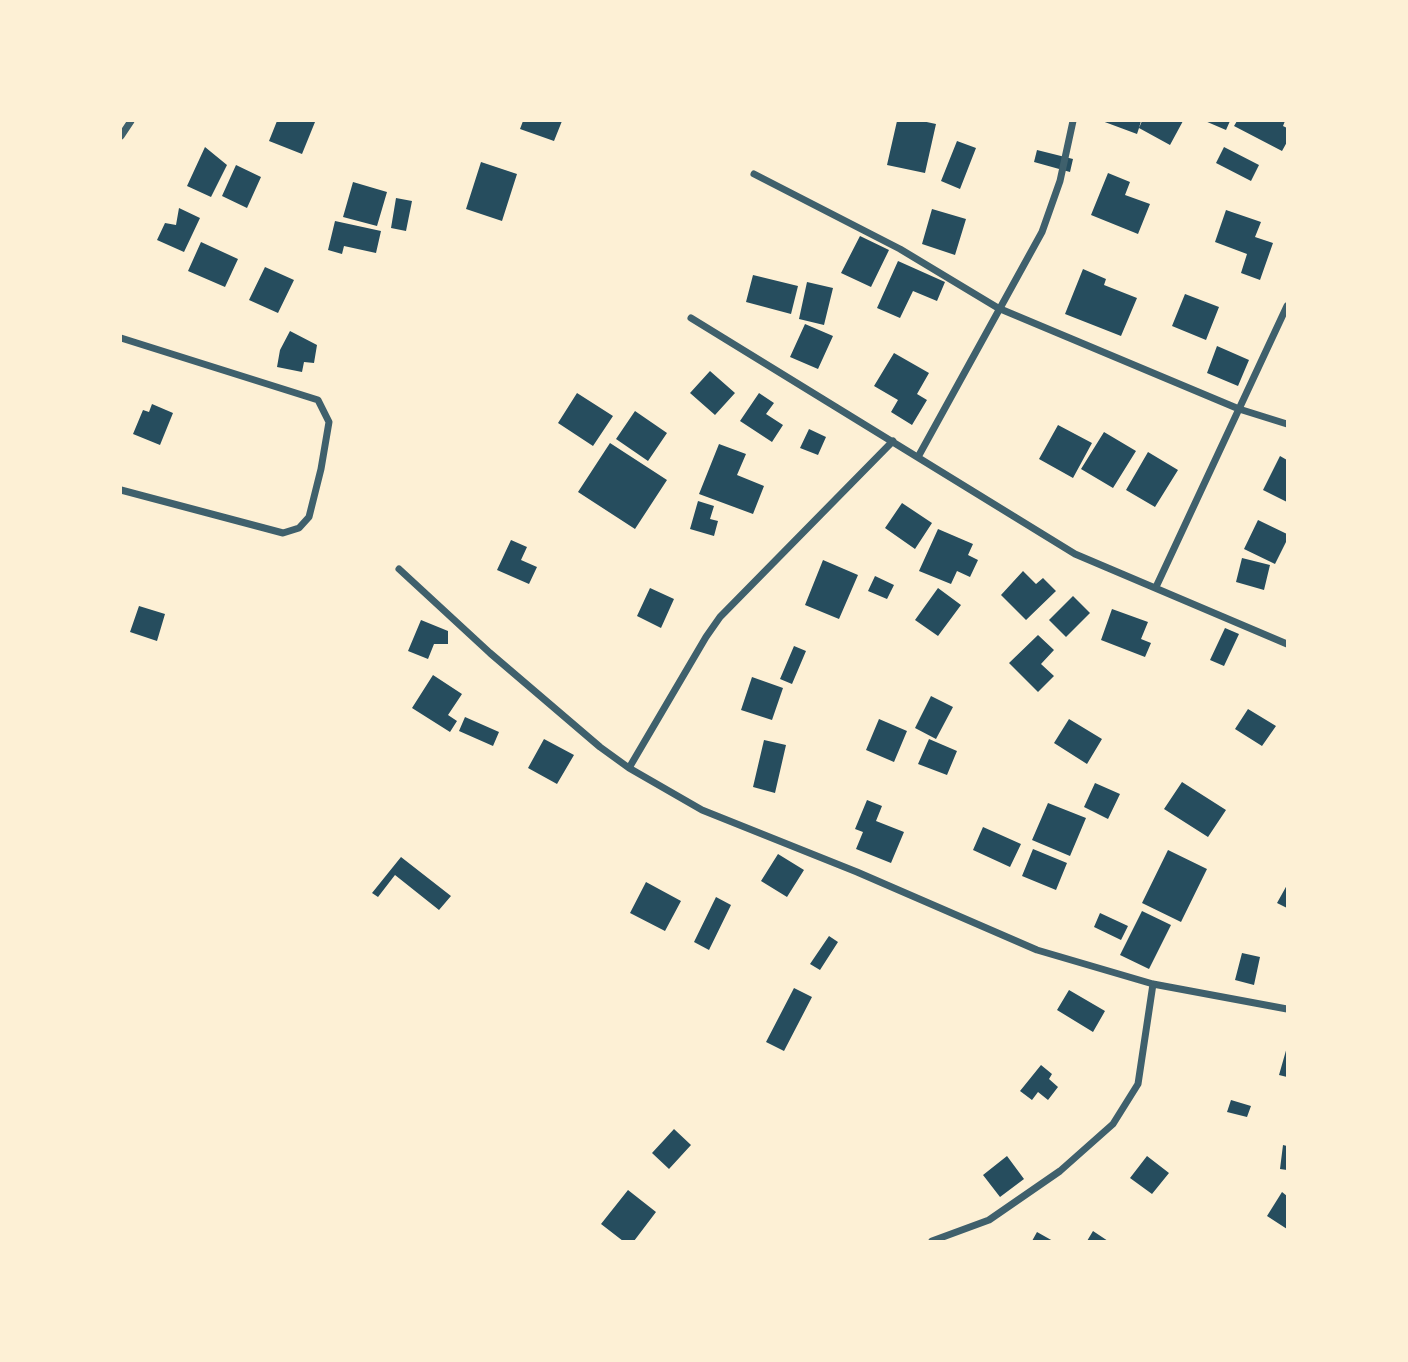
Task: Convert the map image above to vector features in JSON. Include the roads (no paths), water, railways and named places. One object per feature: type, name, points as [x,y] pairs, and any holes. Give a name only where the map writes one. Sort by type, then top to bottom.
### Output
[{"type":"street","points":[[121,136],[131,121]]},
{"type":"street","points":[[918,457],[1042,232],[1060,181],[1073,121]]},
{"type":"street","points":[[754,174],[900,249],[998,308],[1239,408],[1287,424]]},
{"type":"street","points":[[1156,587],[1287,306]]},
{"type":"street","points":[[691,318],[1075,554],[1287,644]]},
{"type":"street","points":[[121,338],[317,400],[329,422],[309,517],[299,528],[282,533],[121,490]]},
{"type":"street","points":[[629,768],[720,617],[892,442]]},
{"type":"street","points":[[399,569],[489,653],[629,768],[702,810],[857,872],[1037,950],[1153,984],[1287,1009]]},
{"type":"street","points":[[932,1241],[989,1220],[1060,1171],[1114,1124],[1138,1084],[1153,984]]}]
